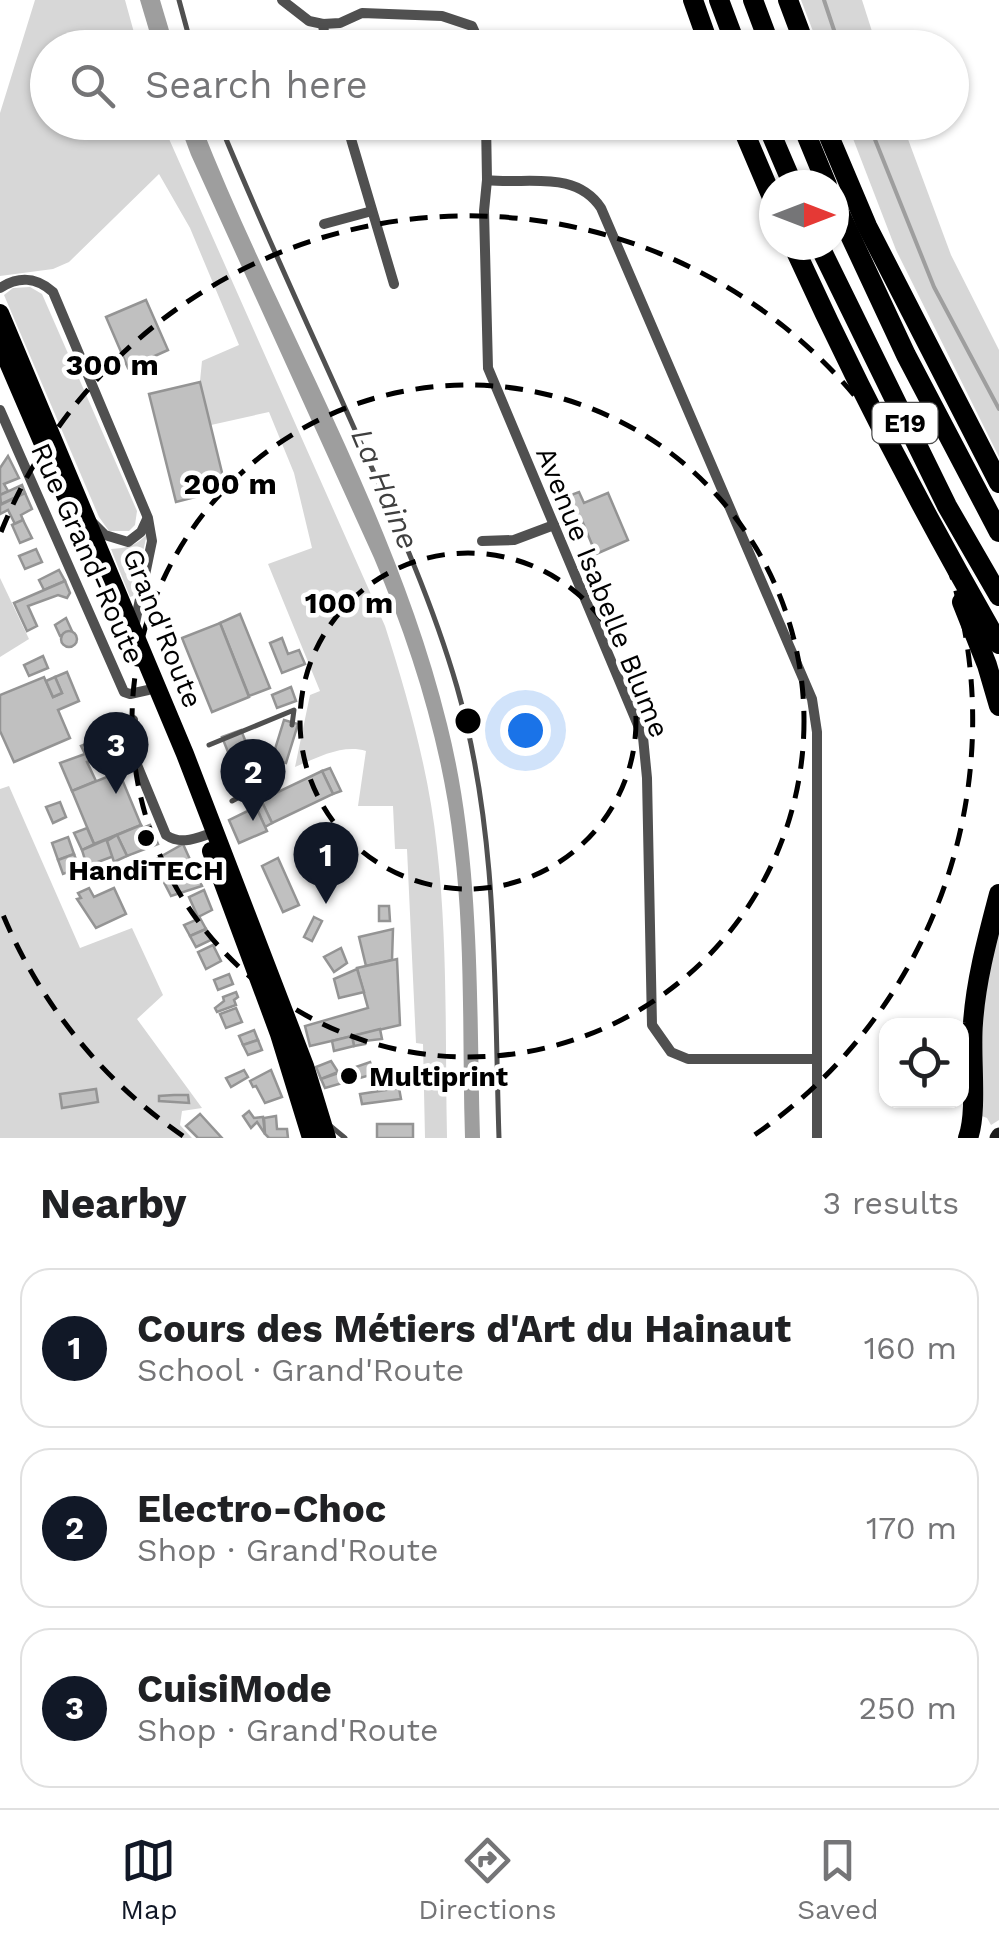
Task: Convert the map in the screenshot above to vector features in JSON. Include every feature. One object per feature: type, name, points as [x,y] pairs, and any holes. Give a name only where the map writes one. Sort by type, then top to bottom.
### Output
[{"type":"highway","points":[[693,0],[704,30]]},
{"type":"highway","points":[[719,0],[730,30]]},
{"type":"highway","points":[[752,0],[764,30]]},
{"type":"highway","points":[[775,0],[786,30]]},
{"type":"highway","points":[[788,0],[799,30]]},
{"type":"highway","points":[[748,140],[760,170]]},
{"type":"highway","points":[[774,140],[787,170]]},
{"type":"highway","points":[[809,140],[822,170]]},
{"type":"highway","points":[[830,140],[866,226],[999,483]]},
{"type":"highway","points":[[841,140],[889,264]]},
{"type":"highway","name":"E19","points":[[849,233],[906,354],[999,532]]},
{"type":"highway","points":[[800,260],[924,513],[999,644]]},
{"type":"highway","name":"E19","points":[[826,260],[938,488],[999,596]]},
{"type":"highway","points":[[924,513],[978,640],[999,706]]},
{"type":"highway","points":[[968,1138],[973,1120],[974,1003],[999,894]]},
{"type":"main road","name":"Grand'Route","points":[[0,313],[5,345],[206,835],[279,1034],[312,1138]]},
{"type":"main road","name":"Grand'Route","points":[[5,345],[88,518],[134,628],[229,866],[325,1130]]},
{"type":"street","points":[[282,0],[309,21],[323,24],[340,23],[362,13],[442,16],[474,30]]},
{"type":"street","points":[[359,0],[362,13]]},
{"type":"street","points":[[323,24],[324,30]]},
{"type":"street","points":[[351,140],[394,284]]},
{"type":"street","name":"Avenue Isabelle Blume","points":[[486,140],[487,362],[643,737],[652,1025],[671,1052],[688,1059],[818,1059]]},
{"type":"street","points":[[486,180],[566,182],[585,190],[600,208],[812,699],[816,732],[818,1138]]},
{"type":"street","points":[[324,224],[372,211]]},
{"type":"street","points":[[0,288],[29,279],[39,281],[53,292],[148,518],[152,540],[134,628]]},
{"type":"street","name":"Rue Grand-Route","points":[[0,410],[124,692],[148,690]]},
{"type":"street","name":"Rue Grand-Route","points":[[88,518],[105,535],[128,542],[141,532],[148,518]]},
{"type":"street","points":[[482,541],[514,540],[554,525]]},
{"type":"street","points":[[133,720],[128,743],[166,835],[172,840],[188,841],[206,835]]},
{"type":"lane","points":[[179,0],[187,30]]},
{"type":"lane","points":[[227,140],[405,542],[434,614],[457,688],[484,824],[494,922],[499,1138]]},
{"type":"lane","points":[[209,744],[294,710],[292,725]]},
{"type":"lane","points":[[232,801],[265,783],[281,764]]},
{"type":"lane","points":[[325,1130],[336,1128],[345,1138]]},
{"type":"shaded area","points":[[35,0],[125,0],[133,30],[30,30],[30,140],[170,140],[385,626],[417,736],[437,848],[444,957],[447,1138],[425,1138],[423,1044],[416,1043],[407,849],[395,849],[393,806],[358,806],[366,751],[339,751],[295,767],[310,695],[320,691],[268,564],[312,548],[294,473],[269,412],[211,425],[200,381],[202,361],[239,345],[190,228],[159,174],[69,262],[53,269],[0,276],[0,113]]},
{"type":"shaded area","points":[[140,0],[160,0],[169,30],[149,30]]},
{"type":"shaded area","points":[[801,0],[862,0],[872,30],[812,30]]},
{"type":"shaded area","points":[[185,140],[207,140],[367,494],[425,646],[447,724],[466,826],[475,930],[480,1138],[465,1138],[458,882],[449,809],[424,699],[374,558]]},
{"type":"shaded area","points":[[854,140],[908,140],[951,255],[999,350],[999,457],[896,250]]},
{"type":"shaded area","points":[[30,287],[42,294],[137,511],[135,525],[129,531],[109,531],[99,517],[4,295],[13,288]]},
{"type":"shaded area","points":[[147,534],[130,597],[111,549],[131,546]]},
{"type":"shaded area","points":[[0,578],[29,639],[0,657]]},
{"type":"shaded area","points":[[9,786],[80,948],[132,928],[163,995],[137,1019],[202,1108],[182,1111],[180,1125],[192,1138],[0,1138],[0,789]]},
{"type":"shaded area","points":[[999,920],[999,1120],[991,1125],[979,1115],[980,1001]]},
{"type":"building","points":[[146,300],[168,350],[128,368],[106,317]]},
{"type":"building","points":[[200,382],[226,489],[176,502],[149,394]]},
{"type":"building","points":[[8,456],[19,478],[4,484],[8,491],[0,495],[0,468]]},
{"type":"building","points":[[22,485],[25,493],[1,504],[0,495]]},
{"type":"building","points":[[579,492],[584,503],[608,493],[628,540],[596,554],[583,523],[575,527],[563,498]]},
{"type":"building","points":[[25,493],[32,509],[21,515],[23,520],[15,524],[8,510],[0,514],[0,505]]},
{"type":"building","points":[[23,520],[32,538],[20,543],[12,525]]},
{"type":"building","points":[[36,549],[42,562],[25,569],[19,556]]},
{"type":"building","points":[[59,570],[65,581],[44,590],[39,580]]},
{"type":"building","points":[[65,581],[70,593],[67,598],[58,595],[28,606],[37,626],[27,631],[14,603]]},
{"type":"building","points":[[240,614],[270,688],[249,696],[220,623]]},
{"type":"building","points":[[66,618],[72,631],[60,636],[55,625]]},
{"type":"building","points":[[220,623],[249,697],[212,712],[182,638]]},
{"type":"building","points":[[69,631],[77,639],[69,647],[61,639]]},
{"type":"building","points":[[282,638],[288,654],[299,650],[305,664],[282,673],[270,643]]},
{"type":"building","points":[[43,656],[48,668],[29,676],[24,665]]},
{"type":"building","points":[[67,672],[79,701],[58,710],[70,738],[14,762],[0,731],[0,695],[44,677],[53,697],[62,693],[55,677]]},
{"type":"building","points":[[55,677],[62,693],[53,697],[46,681]]},
{"type":"building","points":[[291,687],[296,701],[277,708],[272,695]]},
{"type":"building","points":[[284,720],[298,724],[286,763],[272,759]]},
{"type":"building","points":[[241,730],[249,750],[230,757],[222,737]]},
{"type":"building","points":[[110,734],[116,750],[87,762],[96,781],[72,791],[60,763],[85,754],[81,746]]},
{"type":"building","points":[[330,768],[341,791],[333,794],[322,771]]},
{"type":"building","points":[[322,771],[333,794],[272,823],[261,800]]},
{"type":"building","points":[[119,772],[141,825],[94,844],[72,791]]},
{"type":"building","points":[[60,802],[66,817],[53,823],[46,807]]},
{"type":"building","points":[[263,804],[272,823],[265,827],[256,807]]},
{"type":"building","points":[[256,807],[267,831],[239,843],[229,820]]},
{"type":"building","points":[[150,825],[158,844],[127,856],[117,835]]},
{"type":"building","points":[[87,828],[94,844],[82,850],[74,833]]},
{"type":"building","points":[[117,835],[107,841],[114,856],[87,866],[82,850]]},
{"type":"building","points":[[117,835],[127,856],[114,862],[107,841]]},
{"type":"building","points":[[68,837],[74,854],[58,860],[52,843]]},
{"type":"building","points":[[183,844],[202,886],[171,896],[153,861]]},
{"type":"building","points":[[74,854],[79,868],[63,874],[58,860]]},
{"type":"building","points":[[278,858],[299,905],[283,912],[262,866]]},
{"type":"building","points":[[89,888],[94,897],[114,888],[126,914],[96,928],[77,899],[81,898],[78,893]]},
{"type":"building","points":[[204,890],[212,910],[198,917],[189,897]]},
{"type":"building","points":[[379,906],[389,906],[390,921],[379,921]]},
{"type":"building","points":[[314,917],[322,921],[312,941],[304,937]]},
{"type":"building","points":[[200,918],[206,929],[190,936],[184,925]]},
{"type":"building","points":[[206,929],[211,940],[196,947],[190,936]]},
{"type":"building","points":[[393,929],[392,960],[366,966],[359,937]]},
{"type":"building","points":[[213,945],[221,961],[206,969],[198,952]]},
{"type":"building","points":[[341,948],[347,963],[334,972],[324,957]]},
{"type":"building","points":[[397,959],[400,1025],[310,1046],[305,1026],[368,1008],[357,968]]},
{"type":"building","points":[[357,969],[364,992],[339,998],[334,979]]},
{"type":"building","points":[[229,974],[233,984],[218,990],[214,980]]},
{"type":"building","points":[[236,992],[236,1005],[217,1012],[215,1008],[224,1001],[223,997]]},
{"type":"building","points":[[236,1008],[242,1022],[226,1028],[220,1014]]},
{"type":"building","points":[[380,1029],[382,1039],[354,1046],[352,1036]]},
{"type":"building","points":[[254,1030],[258,1040],[243,1045],[239,1036]]},
{"type":"building","points":[[352,1036],[354,1046],[334,1051],[332,1041]]},
{"type":"building","points":[[258,1040],[262,1050],[248,1055],[243,1045]]},
{"type":"building","points":[[331,1061],[338,1072],[321,1079],[316,1067]]},
{"type":"building","name":"Multiprint","points":[[370,1062],[374,1074],[325,1088],[321,1079]]},
{"type":"building","points":[[244,1070],[248,1077],[231,1087],[226,1078]]},
{"type":"building","points":[[271,1070],[282,1097],[265,1103],[250,1081]]},
{"type":"building","points":[[399,1088],[401,1099],[362,1104],[360,1094]]},
{"type":"building","points":[[96,1089],[98,1102],[62,1108],[60,1094]]},
{"type":"building","points":[[188,1095],[189,1103],[159,1101],[159,1096]]},
{"type":"building","points":[[249,1111],[254,1118],[263,1117],[265,1134],[257,1122],[251,1128],[243,1116]]},
{"type":"building","points":[[200,1114],[222,1138],[198,1138],[186,1126]]},
{"type":"building","points":[[276,1116],[277,1129],[287,1129],[288,1138],[269,1138],[265,1134],[264,1118]]},
{"type":"building","points":[[377,1124],[413,1124],[413,1138],[377,1138]]},
{"type":"waterway","points":[[824,0],[834,30]]},
{"type":"waterway","points":[[875,140],[934,287],[999,409]]},
{"type":"place","name":"CuisiMode","points":[[116,794]]},
{"type":"place","name":"Electro-Choc","points":[[253,821]]},
{"type":"place","name":"HandiTECH","points":[[146,838]]},
{"type":"place","name":"Cours des Métiers d'Art du Hainaut","points":[[326,904]]},
{"type":"place","name":"Multiprint","points":[[349,1076]]},
{"type":"water label","name":"La Haine","points":[[385,489]]}]
